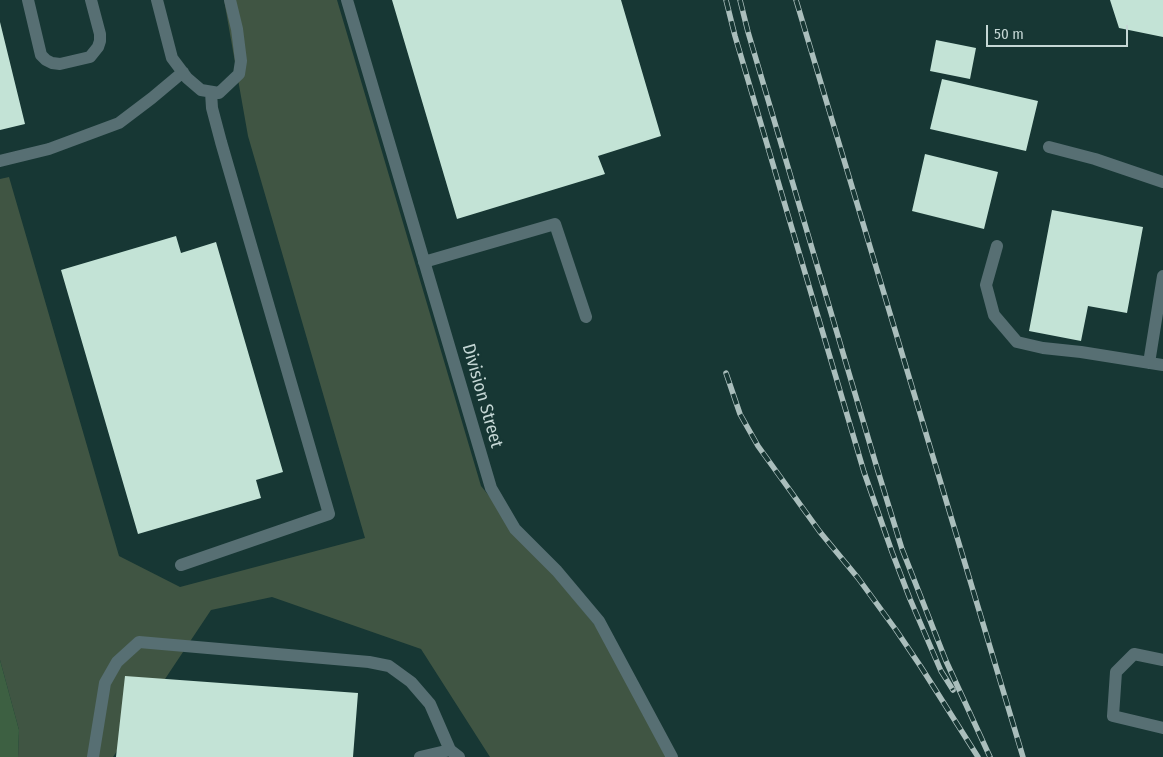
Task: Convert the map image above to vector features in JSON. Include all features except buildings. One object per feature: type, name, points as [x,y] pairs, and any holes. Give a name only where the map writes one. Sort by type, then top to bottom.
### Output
[{"type":"lane","points":[[28,0],[41,54],[46,60],[60,64],[90,57],[98,47],[100,34],[91,0]]},
{"type":"lane","points":[[157,0],[172,58],[187,78],[201,90],[219,94],[239,74],[242,61],[230,0]]},
{"type":"lane","name":"Division Street","points":[[347,0],[491,488],[515,529],[557,571],[600,621],[672,757]]},
{"type":"lane","points":[[0,160],[49,149],[118,123],[183,72]]},
{"type":"lane","points":[[181,565],[329,514],[212,108],[211,92]]},
{"type":"lane","points":[[1049,147],[1163,182]]},
{"type":"lane","points":[[424,262],[555,224],[586,317]]},
{"type":"lane","points":[[997,246],[986,285],[994,315],[1017,342],[1043,348],[1163,365]]},
{"type":"lane","points":[[1148,363],[1163,276]]},
{"type":"lane","points":[[93,757],[105,683],[117,662],[139,642],[369,662],[389,666],[411,682],[430,704],[454,753],[420,757]]},
{"type":"lane","points":[[1163,660],[1134,654],[1116,672],[1113,716],[1163,728]]},
{"type":"green space","points":[[224,0],[337,0],[481,486],[630,668],[677,757],[490,757],[421,649],[272,597],[211,610],[113,757],[18,757],[19,730],[0,660],[0,179],[9,177],[119,556],[180,587],[365,538],[248,136]]},
{"type":"green space","points":[[0,660],[19,730],[18,757],[0,757]]},
{"type":"railway","points":[[726,0],[864,472],[910,599],[941,671],[953,690]]},
{"type":"railway","points":[[740,0],[902,549],[946,661],[990,757]]},
{"type":"railway","points":[[796,0],[1023,757]]},
{"type":"railway","points":[[726,373],[740,414],[758,446],[820,532],[858,578],[896,630],[978,757]]}]
